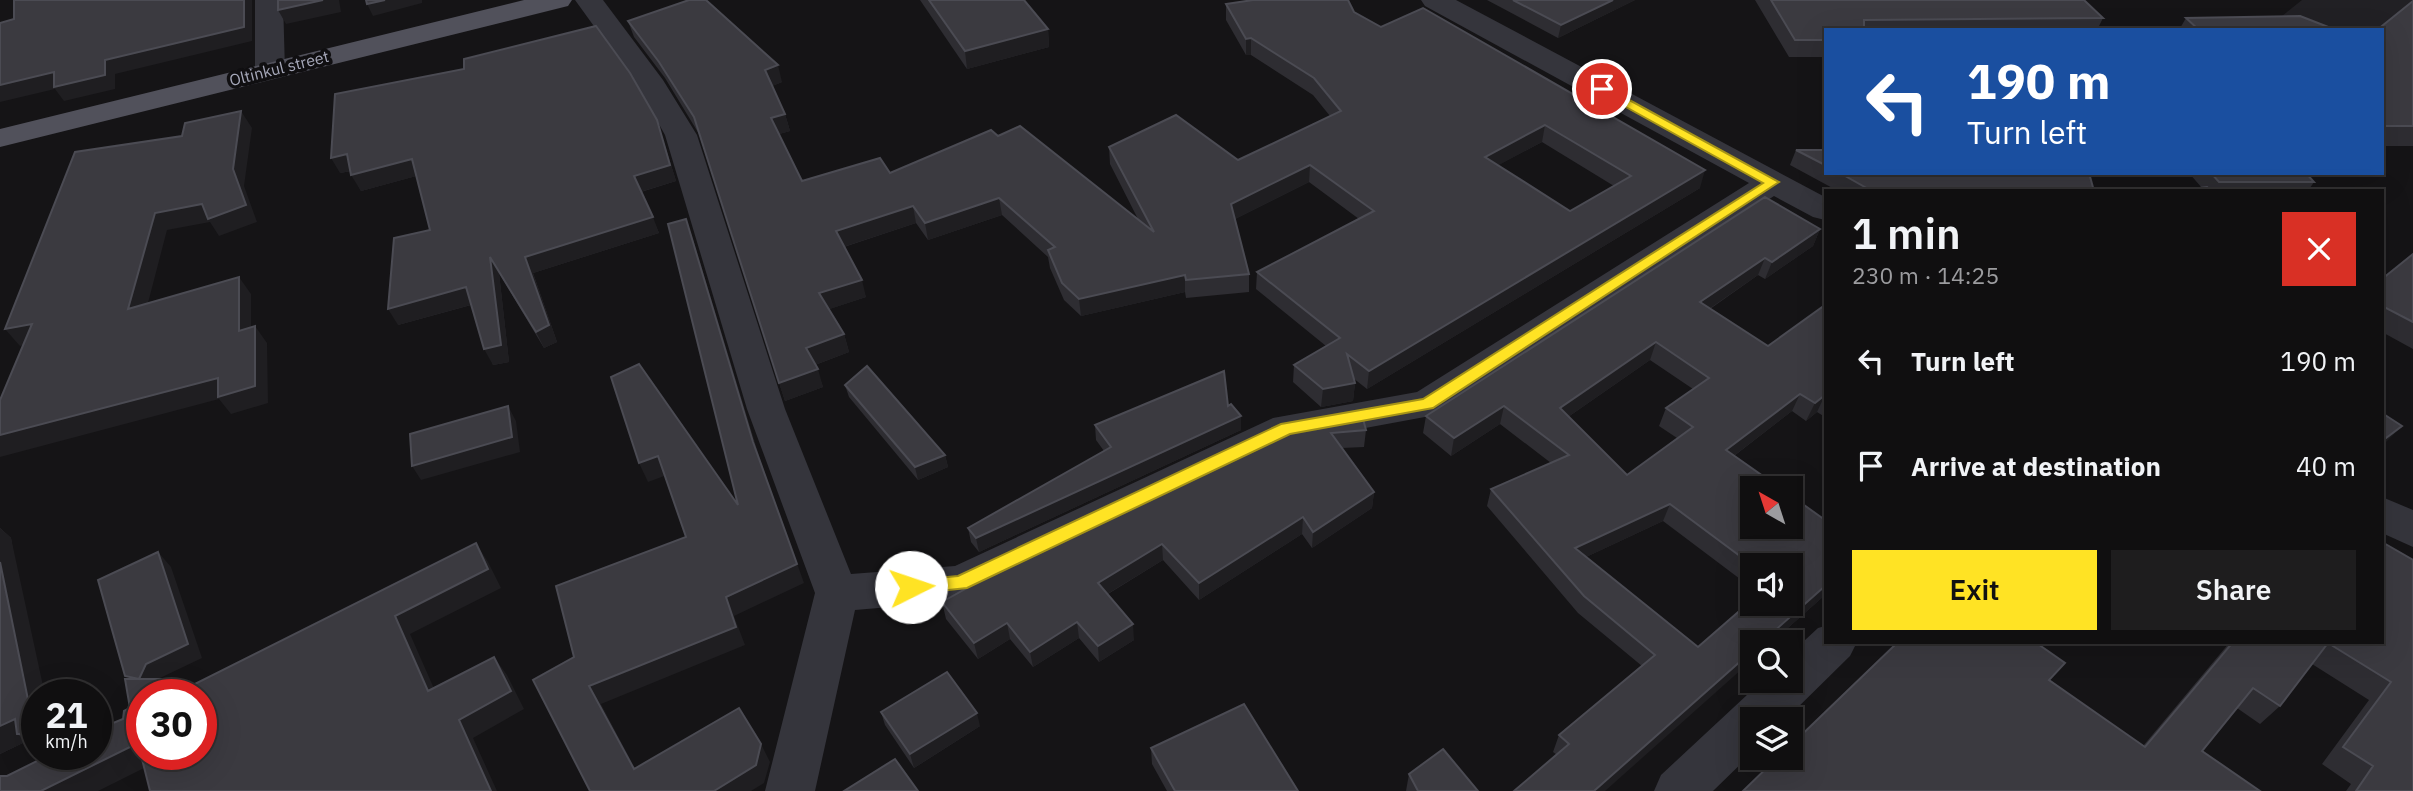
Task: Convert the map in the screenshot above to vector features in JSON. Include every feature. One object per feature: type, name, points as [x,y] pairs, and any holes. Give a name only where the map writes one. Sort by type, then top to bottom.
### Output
[{"type":"main road","name":"Oltinkul street","points":[[0,138],[558,0]]},
{"type":"street","points":[[269,0],[270,71]]},
{"type":"street","points":[[589,0],[652,86],[681,135],[766,409],[837,593],[790,791]]},
{"type":"street","points":[[1435,0],[1824,210]]},
{"type":"street","points":[[837,593],[960,583],[1287,428],[1427,404],[1773,182]]},
{"type":"street","points":[[2384,514],[2413,530]]},
{"type":"street","points":[[1766,707],[1832,644]]},
{"type":"street","points":[[1679,791],[1740,732]]},
{"type":"shaded area","points":[[2302,0],[2413,0],[2413,74],[2384,33],[2384,28],[2296,28],[2277,20]]},
{"type":"building","points":[[14,0],[244,0],[244,27],[105,60],[105,75],[54,87],[54,72],[0,85],[0,23],[14,19]]},
{"type":"building","points":[[278,0],[323,0],[278,10]]},
{"type":"building","points":[[366,0],[385,0],[367,4]]},
{"type":"building","points":[[689,0],[706,0],[778,65],[765,70],[785,114],[771,118],[802,181],[880,158],[890,173],[991,130],[998,136],[1020,126],[1154,232],[1109,147],[1176,115],[1238,160],[1341,111],[1314,78],[1251,38],[1246,39],[1226,4],[1253,0],[1348,0],[1354,12],[1381,27],[1423,8],[1705,170],[1369,371],[1347,354],[1355,383],[1323,389],[1294,365],[1340,338],[1257,272],[1374,211],[1310,165],[1231,204],[1249,274],[1186,280],[1185,275],[1079,299],[1062,283],[1048,250],[1055,247],[999,198],[925,223],[913,206],[836,231],[862,280],[819,293],[844,334],[806,348],[818,369],[779,383],[694,117],[659,62],[628,21]],"holes":[[[1545,125],[1631,176],[1570,211],[1485,157]]]},
{"type":"building","points":[[929,0],[1024,0],[1048,29],[965,51]]},
{"type":"building","points":[[1513,0],[1613,0],[1561,25]]},
{"type":"building","points":[[1771,0],[2084,0],[2103,18],[1864,20],[1864,28],[1824,28],[1824,40],[1795,40]]},
{"type":"building","points":[[2413,1],[2413,126],[2384,126],[2384,28],[2379,28]]},
{"type":"building","points":[[2300,16],[2331,28],[2197,28],[2186,18]]},
{"type":"building","points":[[596,26],[630,73],[657,120],[670,165],[634,176],[653,217],[525,257],[549,325],[536,332],[490,257],[501,345],[484,349],[466,287],[388,309],[394,238],[430,230],[412,159],[351,175],[347,154],[331,158],[335,94],[464,69],[464,59]]},
{"type":"building","points":[[241,111],[233,169],[246,205],[208,219],[202,204],[155,213],[128,309],[239,277],[239,331],[255,326],[255,386],[218,397],[218,378],[0,435],[0,400],[32,324],[5,329],[75,152],[182,136],[185,123]]},
{"type":"building","points":[[1796,150],[1824,150],[1824,164]]},
{"type":"building","points":[[1844,175],[2090,175],[2093,189],[1868,189]]},
{"type":"building","points":[[2213,175],[2308,175],[2314,182],[2219,182]]},
{"type":"building","points":[[1765,197],[1820,229],[1772,262],[1765,258],[1700,302],[1768,346],[1824,306],[1824,396],[1815,403],[1800,394],[1726,450],[1763,476],[1740,476],[1740,539],[1803,539],[1803,504],[1824,519],[1824,587],[1803,606],[1803,553],[1740,553],[1740,556],[1670,504],[1575,548],[1698,647],[1740,610],[1740,616],[1791,616],[1776,630],[1740,630],[1740,662],[1594,791],[1514,791],[1569,744],[1559,735],[1655,655],[1584,596],[1491,489],[1569,455],[1504,406],[1454,438],[1426,416]],"holes":[[[1656,342],[1709,378],[1666,408],[1693,427],[1627,475],[1560,408]]]},
{"type":"building","points":[[686,219],[753,442],[797,564],[726,597],[736,627],[589,686],[634,769],[739,708],[761,744],[756,765],[714,791],[590,791],[533,680],[574,657],[556,586],[686,537],[658,456],[639,463],[611,377],[639,364],[738,505],[668,224]]},
{"type":"building","points":[[2413,254],[2413,322],[2384,307],[2384,277]]},
{"type":"building","points":[[867,366],[945,455],[915,467],[845,385]]},
{"type":"building","points":[[1224,371],[1228,406],[1231,404],[1241,416],[976,538],[968,528],[1111,447],[1095,425]]},
{"type":"building","points":[[508,406],[512,437],[412,466],[410,434]]},
{"type":"building","points":[[2384,414],[2402,426],[2384,440]]},
{"type":"building","points":[[1362,415],[1366,430],[1331,433],[1374,492],[1313,532],[1303,517],[1199,583],[1162,544],[1098,583],[1133,624],[1098,646],[1077,622],[1030,652],[1007,623],[974,643],[942,602],[1003,568],[1297,427]]},
{"type":"building","points":[[476,543],[488,569],[395,616],[428,691],[494,657],[511,691],[459,720],[491,791],[150,791],[145,770],[217,770],[217,679],[205,679]]},
{"type":"building","points":[[2384,543],[2413,560],[2413,791],[2356,791],[2373,766],[2343,747],[2391,682],[2330,644],[2384,644]]},
{"type":"building","points":[[158,552],[188,644],[146,664],[139,679],[125,676],[98,580]]},
{"type":"building","points":[[0,562],[24,679],[21,679],[21,734],[17,734],[15,719],[0,726]]},
{"type":"building","points":[[1896,644],[2038,644],[2065,663],[2049,680],[2145,747],[2231,644],[2327,644],[2280,706],[2253,688],[2202,751],[2260,791],[1743,791],[1765,770],[1803,770],[1803,733]]},
{"type":"building","points":[[947,672],[977,713],[910,754],[881,712]]},
{"type":"building","points":[[1244,704],[1298,791],[1175,791],[1151,748]]},
{"type":"building","points":[[126,710],[126,749],[112,756],[112,723],[123,719]]},
{"type":"building","points":[[1443,749],[1478,791],[1418,791],[1409,774]]},
{"type":"building","points":[[895,759],[918,791],[844,791]]},
{"type":"building","points":[[21,769],[83,770],[41,791],[0,791],[0,776],[7,776]]},
{"type":"route","points":[[911,587],[960,583],[1287,428],[1427,404],[1773,182],[1602,89]]}]
